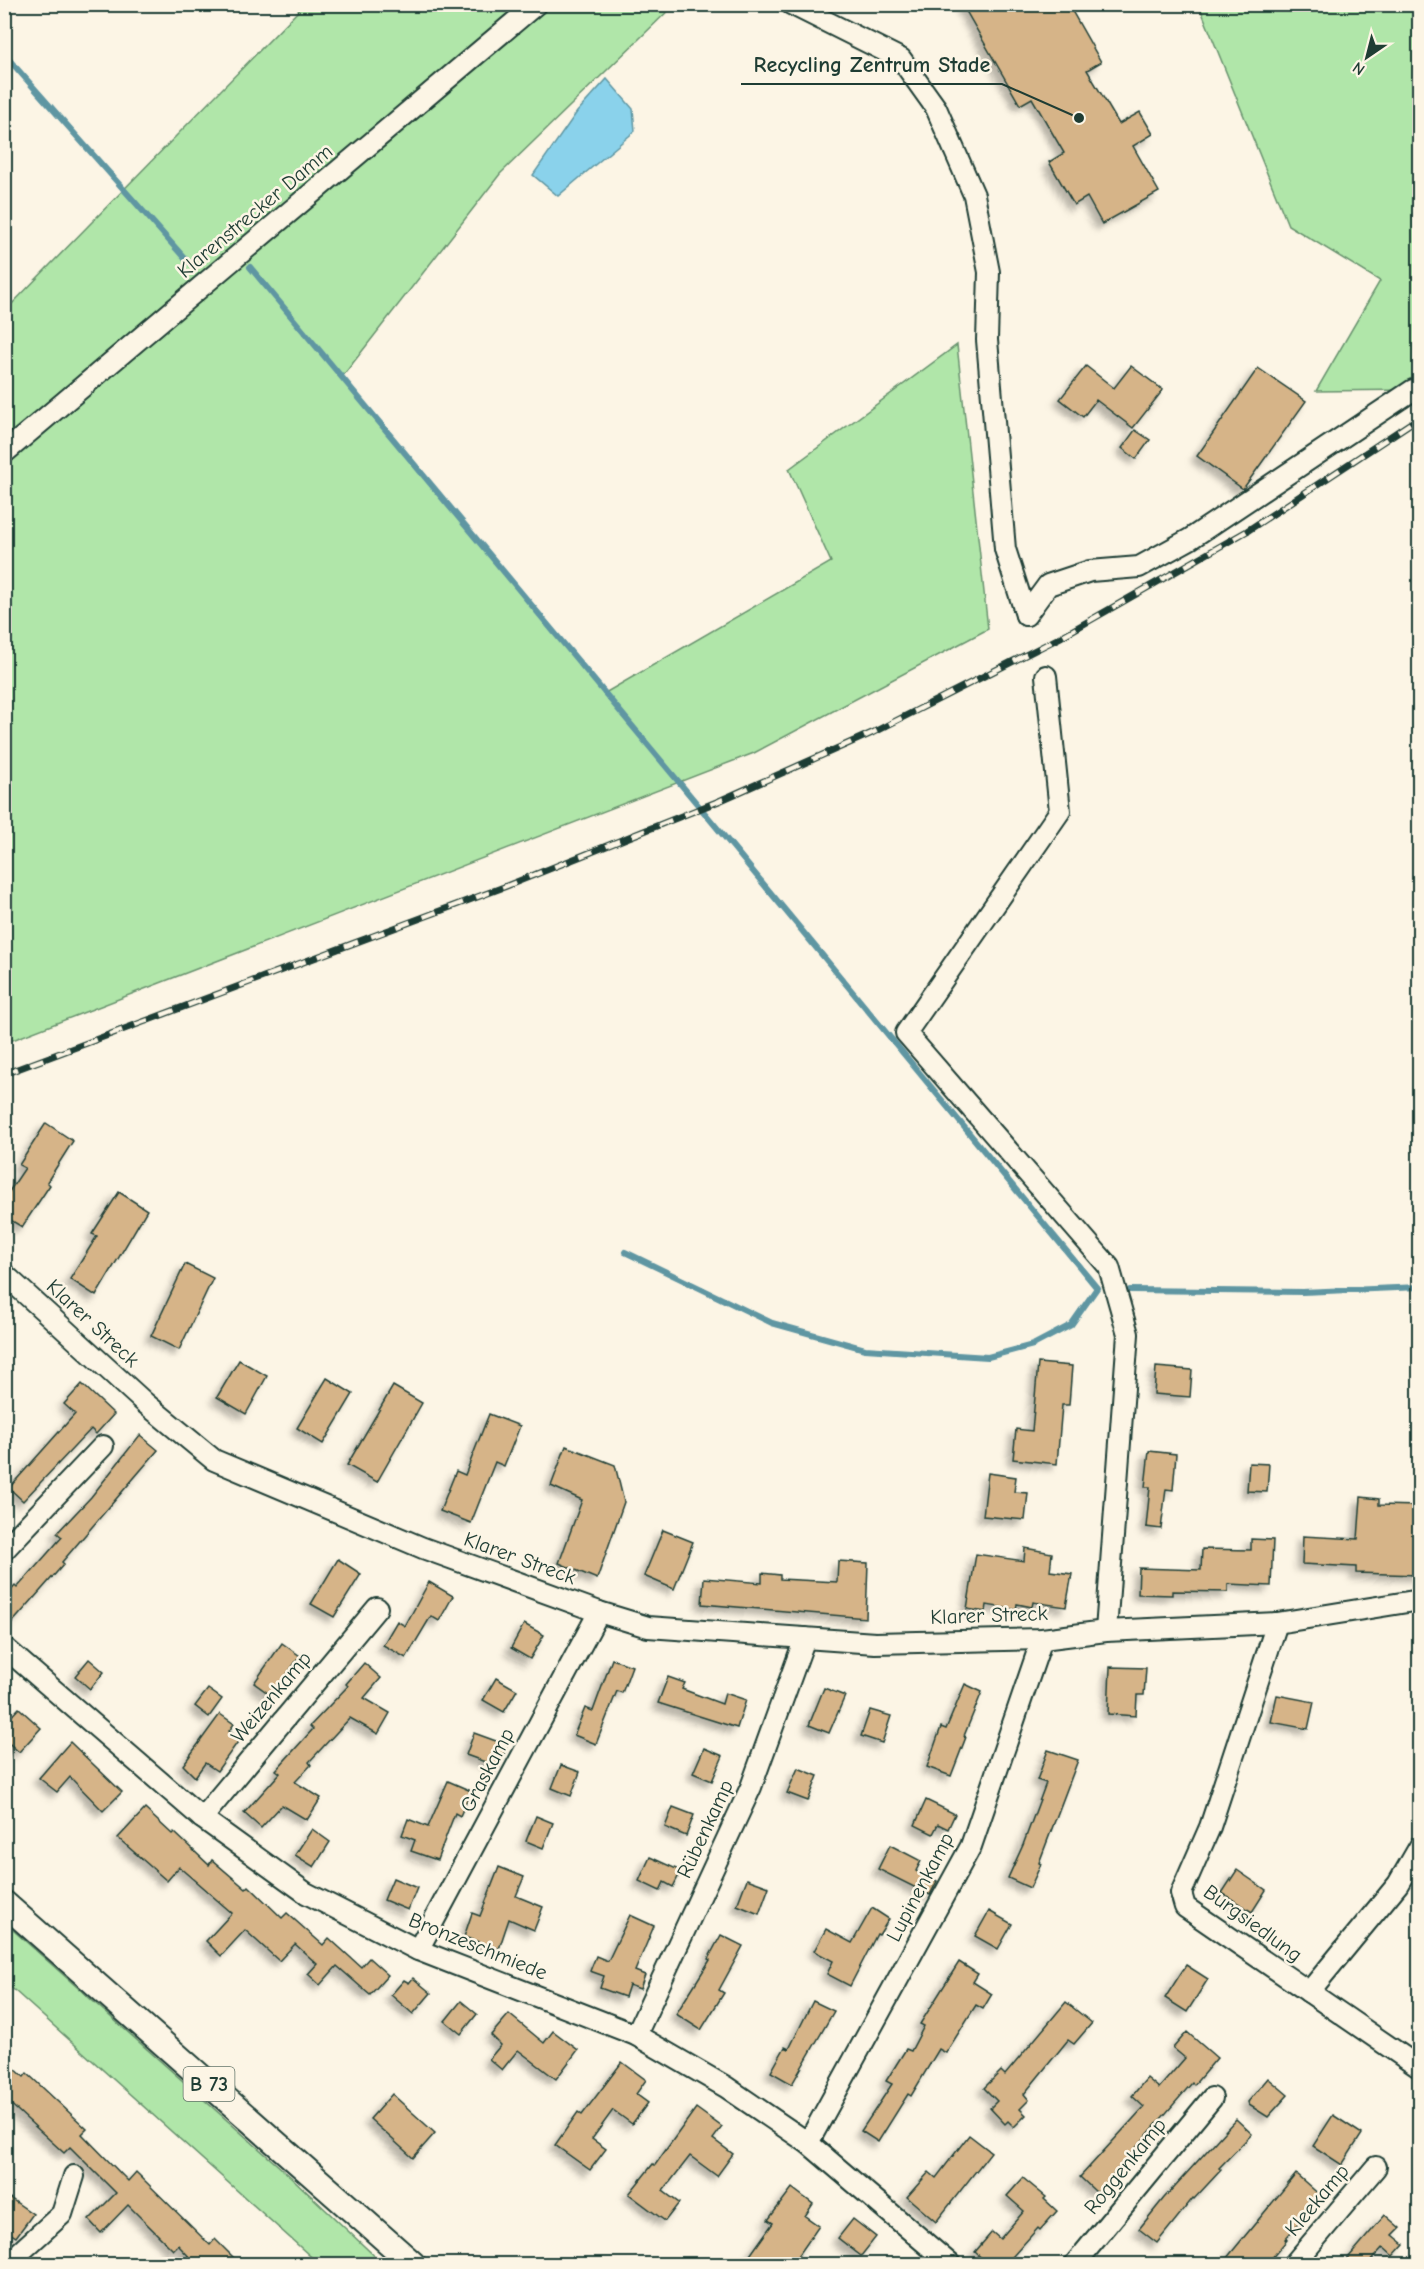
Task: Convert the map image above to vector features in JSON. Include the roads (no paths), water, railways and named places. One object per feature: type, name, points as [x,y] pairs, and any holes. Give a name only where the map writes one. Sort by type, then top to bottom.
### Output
[{"type":"main road","name":"B 73","points":[[4,1903],[413,2265]]},
{"type":"street","name":"Klarenstrecker Damm","points":[[4,453],[536,4]]},
{"type":"street","points":[[791,4],[901,59],[936,108],[974,195],[989,272],[987,340],[1005,549],[1026,615],[1048,585],[1090,571],[1139,567],[1190,539],[1413,390]]},
{"type":"street","points":[[1046,676],[1060,812],[906,1033],[1109,1267],[1128,1334],[1106,1631]]},
{"type":"street","name":"Klarer Streck","points":[[4,1274],[145,1403],[213,1460],[423,1548],[599,1612],[648,1627],[875,1643],[1042,1638],[1106,1631],[1277,1623],[1419,1600]]},
{"type":"street","points":[[4,1550],[103,1446]]},
{"type":"street","name":"Weizenkamp","points":[[202,1818],[377,1608]]},
{"type":"street","name":"Graskamp","points":[[418,1950],[599,1612]]},
{"type":"street","name":"Burgsiedlung","points":[[1277,1623],[1210,1827],[1181,1893],[1185,1907],[1419,2068]]},
{"type":"street","name":"Rübenkamp","points":[[636,2035],[751,1787],[805,1638]]},
{"type":"street","name":"Lupinenkamp","points":[[808,2143],[971,1846],[1042,1638]]},
{"type":"street","name":"Bronzeschmiede","points":[[4,1647],[202,1818],[306,1893],[418,1950],[636,2035],[726,2086],[808,2143],[950,2265]]},
{"type":"street","points":[[1309,1992],[1398,1884],[1419,1846]]},
{"type":"street","name":"Roggenkamp","points":[[1075,2265],[1212,2098]]},
{"type":"street","name":"Kleekamp","points":[[1294,2265],[1377,2167]]},
{"type":"street","points":[[7,2265],[62,2214],[75,2176]]},
{"type":"water","points":[[607,79],[633,109],[635,131],[558,196],[533,175],[577,112]]},
{"type":"waterway","points":[[4,54],[188,262]]},
{"type":"waterway","points":[[250,267],[1097,1288],[1071,1325],[1033,1345],[988,1357],[865,1349],[772,1323],[625,1252]]},
{"type":"waterway","points":[[1130,1290],[1302,1292],[1420,1287]]},
{"type":"railway","points":[[4,1074],[504,887],[719,801],[872,733],[1059,638],[1247,531],[1420,417]]},
{"type":"place","name":"Recycling Zentrum Stade","points":[[1079,118]]}]
